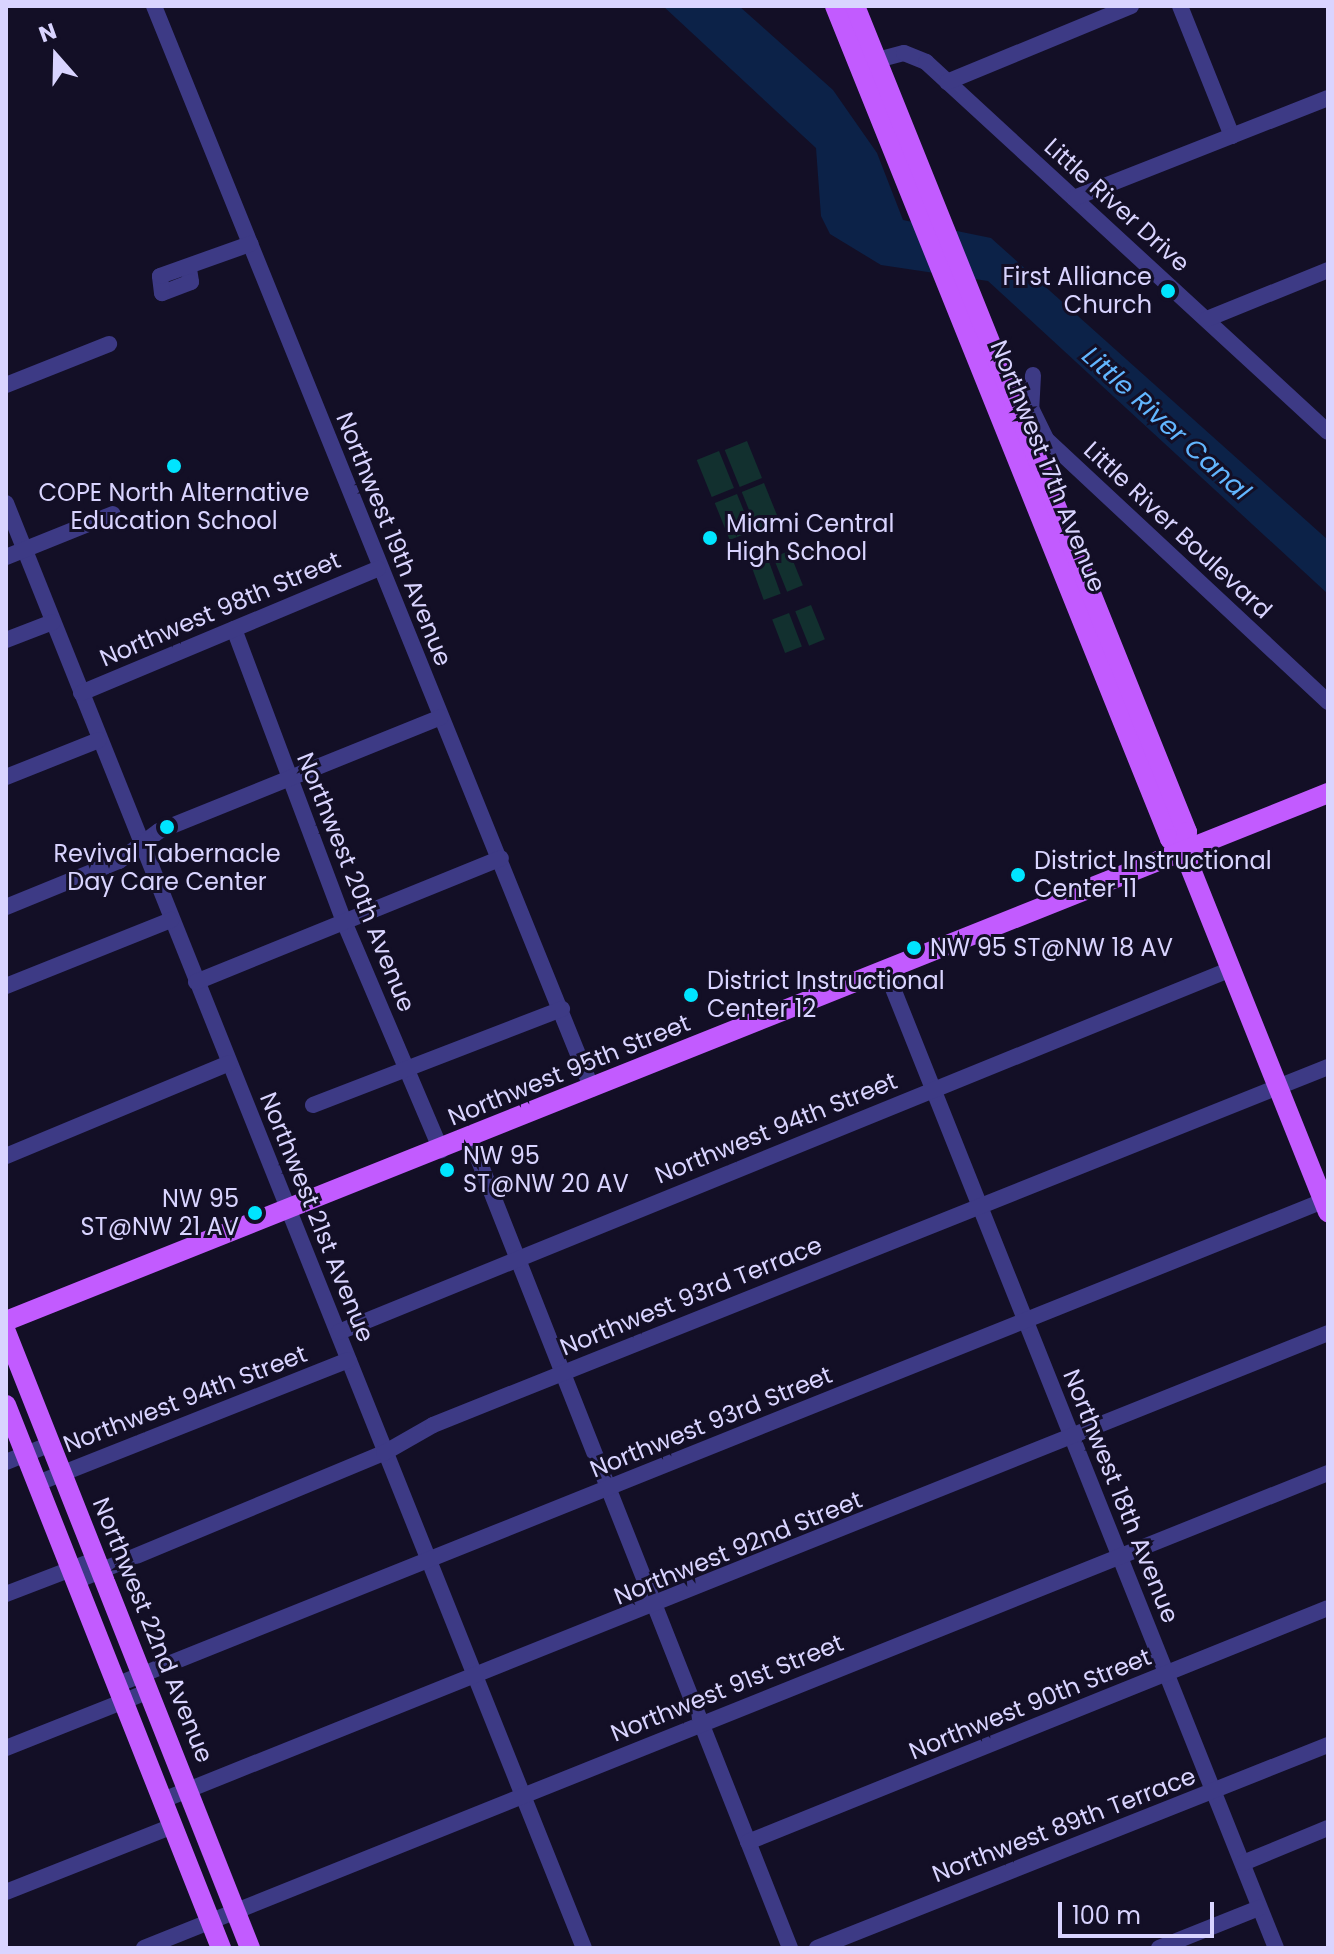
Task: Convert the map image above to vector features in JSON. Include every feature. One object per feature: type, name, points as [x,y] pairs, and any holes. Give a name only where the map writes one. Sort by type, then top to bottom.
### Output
[{"type":"main road","name":"Northwest 17th Avenue","points":[[835,6],[867,62],[942,222],[1046,506],[1067,584],[1104,652],[1170,839],[1184,852],[1278,1088],[1320,1167],[1326,1206]]},
{"type":"main road","name":"Northwest 17th Avenue","points":[[855,6],[867,62],[920,220],[947,286],[1099,618],[1104,652]]},
{"type":"main road","points":[[1067,584],[1078,585],[1099,618]]},
{"type":"main road","name":"Northwest 95th Street","points":[[6,1321],[291,1210],[1328,793]]},
{"type":"main road","name":"Northwest 22nd Avenue","points":[[6,1332],[250,1948]]},
{"type":"main road","points":[[6,1405],[221,1948]]},
{"type":"street","name":"Northwest 19th Avenue","points":[[154,6],[378,569],[501,858],[592,1089]]},
{"type":"street","points":[[947,82],[1131,6]]},
{"type":"street","points":[[1180,6],[1232,136]]},
{"type":"street","name":"Little River Drive","points":[[867,62],[912,54],[947,82],[1328,432]]},
{"type":"street","points":[[1074,198],[1328,98]]},
{"type":"street","points":[[189,269],[250,244]]},
{"type":"street","points":[[1207,319],[1328,270]]},
{"type":"street","points":[[6,385],[109,344]]},
{"type":"street","name":"Little River Boulevard","points":[[1033,375],[1031,408],[1046,439],[1328,702]]},
{"type":"street","name":"Northwest 21st Avenue","points":[[6,503],[140,845],[291,1210],[384,1453],[526,1796],[578,1946]]},
{"type":"street","points":[[6,557],[113,514]]},
{"type":"street","name":"Northwest 98th Street","points":[[81,693],[378,569]]},
{"type":"street","points":[[6,640],[53,622]]},
{"type":"street","name":"Northwest 20th Avenue","points":[[234,629],[345,924],[441,1150]]},
{"type":"street","points":[[6,907],[119,861],[159,831],[441,717]]},
{"type":"street","points":[[6,777],[99,740]]},
{"type":"street","points":[[196,982],[501,858]]},
{"type":"street","points":[[6,986],[171,920]]},
{"type":"street","name":"Northwest 94th Street","points":[[339,1332],[1231,969]]},
{"type":"street","name":"Northwest 18th Avenue","points":[[886,971],[1024,1323],[1077,1437],[1118,1557],[1276,1948]]},
{"type":"street","points":[[313,1105],[562,1009]]},
{"type":"street","points":[[6,1156],[229,1063]]},
{"type":"street","name":"Northwest 93rd Terrace","points":[[6,1594],[74,1575],[384,1453],[433,1425],[1328,1067]]},
{"type":"street","points":[[470,1138],[790,1948]]},
{"type":"street","name":"Northwest 93rd Street","points":[[6,1748],[119,1693],[428,1561],[1326,1206]]},
{"type":"street","name":"Northwest 92nd Street","points":[[163,1800],[475,1675],[656,1607],[1328,1333]]},
{"type":"street","name":"Northwest 94th Street","points":[[38,1483],[349,1360]]},
{"type":"street","name":"Northwest 94th Street","points":[[6,1462],[51,1444]]},
{"type":"street","name":"Northwest 91st Street","points":[[144,1948],[1328,1473]]},
{"type":"street","name":"Northwest 90th Street","points":[[748,1842],[1328,1608]]},
{"type":"street","name":"Northwest 89th Terrace","points":[[817,1948],[1328,1745]]},
{"type":"street","points":[[6,1892],[173,1826]]},
{"type":"street","points":[[1243,1863],[1328,1828]]},
{"type":"street","points":[[1159,1948],[1259,1908]]},
{"type":"green space","points":[[747,441],[762,478],[740,487],[725,450]]},
{"type":"green space","points":[[719,451],[734,488],[712,497],[697,460]]},
{"type":"green space","points":[[764,483],[779,520],[757,529],[742,492]]},
{"type":"green space","points":[[737,494],[752,531],[730,540],[715,503]]},
{"type":"green space","points":[[789,551],[803,585],[787,592],[773,557]]},
{"type":"green space","points":[[768,559],[781,594],[764,600],[751,565]]},
{"type":"green space","points":[[811,605],[825,639],[809,646],[795,611]]},
{"type":"green space","points":[[789,613],[802,647],[785,653],[772,619]]},
{"type":"water","name":"Little River Canal","points":[[663,6],[739,6],[833,90],[877,153],[903,220],[991,238],[1328,540],[1328,594],[988,281],[881,265],[830,234],[821,216],[816,148]]},
{"type":"place","name":"First Alliance Church","points":[[1168,291]]},
{"type":"place","name":"COPE North Alternative Education School","points":[[174,466]]},
{"type":"place","name":"Miami Central High School","points":[[710,538]]},
{"type":"place","name":"Revival Tabernacle Day Care Center","points":[[167,827]]},
{"type":"place","name":"District Instructional Center 11","points":[[1018,875]]},
{"type":"place","name":"NW 95 ST@NW 18 AV","points":[[914,948]]},
{"type":"place","name":"District Instructional Center 12","points":[[691,995]]},
{"type":"place","name":"NW 95 ST@NW 20 AV","points":[[447,1170]]},
{"type":"place","name":"NW 95 ST@NW 21 AV","points":[[255,1213]]}]
